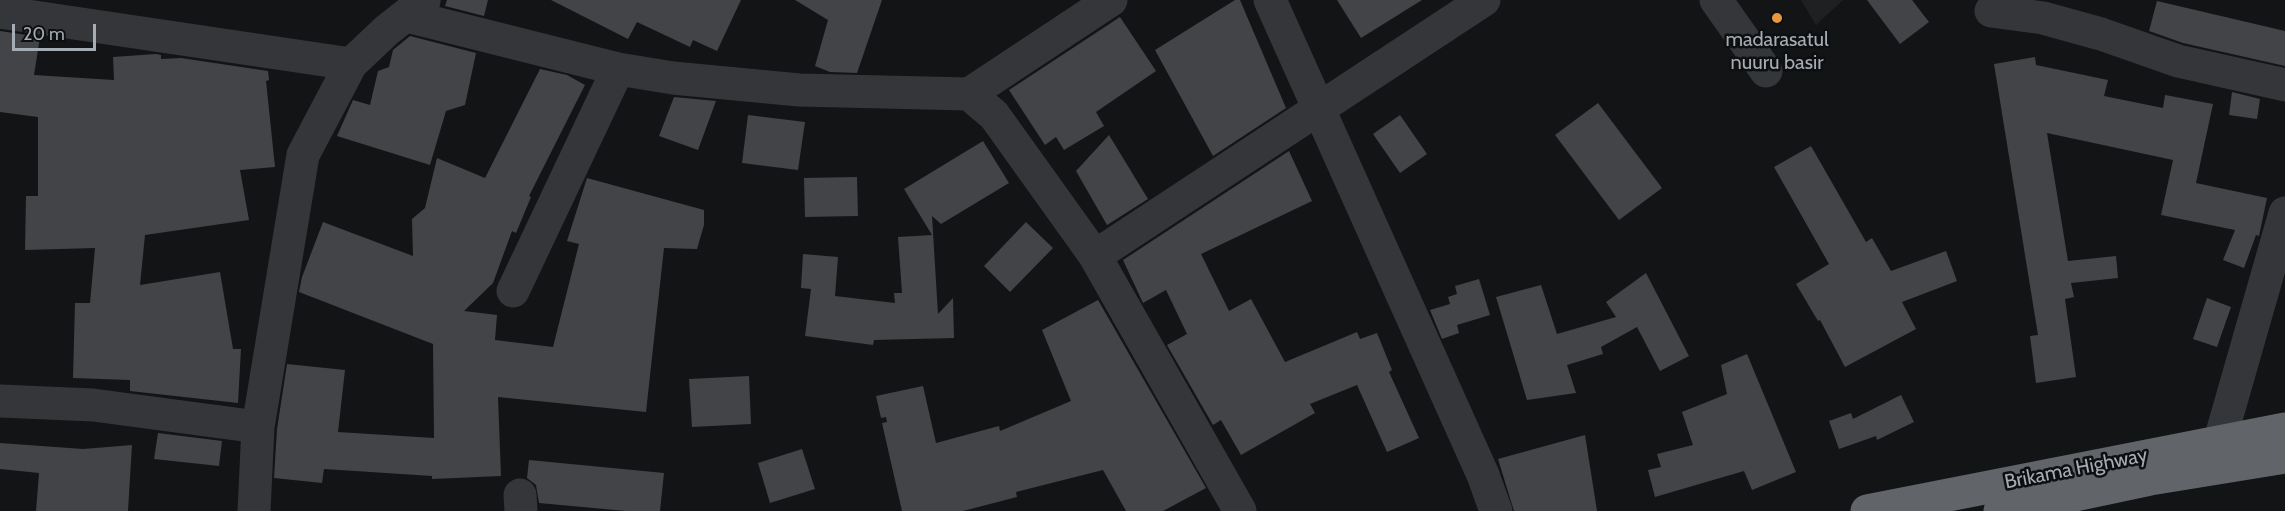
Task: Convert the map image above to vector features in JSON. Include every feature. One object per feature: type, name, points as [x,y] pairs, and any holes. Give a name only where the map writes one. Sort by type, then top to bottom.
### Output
[{"type":"highway","name":"Brikama Highway","points":[[1867,511],[2285,429]]},
{"type":"highway","name":"Brikama Highway","points":[[2000,511],[2150,479],[2285,457]]},
{"type":"street","points":[[254,511],[258,427],[303,155],[351,64],[387,30],[416,8],[618,69],[673,78],[799,90],[969,94],[1111,0]]},
{"type":"street","points":[[1270,0],[1483,475],[1496,511]]},
{"type":"street","points":[[1095,256],[1321,110],[1484,0]]},
{"type":"street","points":[[1716,0],[1766,71]]},
{"type":"street","points":[[1990,11],[2043,18],[2101,34],[2178,61],[2285,85]]},
{"type":"street","points":[[0,12],[351,64]]},
{"type":"street","points":[[513,291],[618,69]]},
{"type":"street","points":[[969,94],[994,115],[1095,256],[1240,511]]},
{"type":"street","points":[[2220,440],[2285,213]]},
{"type":"street","points":[[0,401],[93,405],[258,427]]},
{"type":"shaded area","points":[[1801,0],[1843,0],[1816,25]]},
{"type":"building","points":[[447,0],[488,0],[484,16],[445,6]]},
{"type":"building","points":[[551,0],[741,0],[717,51],[693,40],[690,47],[637,22],[628,39]]},
{"type":"building","points":[[795,0],[882,0],[857,73],[830,72],[815,66],[828,20]]},
{"type":"building","points":[[1235,0],[1240,0],[1286,108],[1213,156],[1155,50]]},
{"type":"building","points":[[1337,0],[1422,0],[1361,38]]},
{"type":"building","points":[[1867,0],[1912,0],[1929,22],[1900,44]]},
{"type":"building","points":[[2157,1],[2285,31],[2285,66],[2183,43],[2149,31]]},
{"type":"building","points":[[1120,17],[1156,71],[1096,112],[1104,126],[1064,150],[1056,137],[1045,145],[1009,90]]},
{"type":"building","points":[[0,31],[40,37],[34,75],[114,80],[113,57],[156,54],[161,55],[161,59],[181,58],[268,71],[269,80],[266,81],[275,167],[240,170],[249,220],[145,235],[140,285],[220,272],[233,349],[241,349],[238,403],[130,391],[130,380],[73,378],[75,303],[90,303],[95,248],[25,250],[26,196],[38,196],[38,117],[0,112]]},
{"type":"building","points":[[410,36],[476,53],[465,105],[446,111],[430,165],[337,136],[353,100],[370,105],[378,71],[389,67],[393,50]]},
{"type":"building","points":[[2035,57],[2036,65],[2108,80],[2104,96],[2163,108],[2165,95],[2213,104],[2196,183],[2267,198],[2259,236],[2256,235],[2244,268],[2223,260],[2235,230],[2161,215],[2173,160],[2047,133],[2068,261],[2116,256],[2118,278],[2071,283],[2074,297],[2065,299],[2076,377],[2036,383],[2030,336],[2038,335],[1994,64]]},
{"type":"building","points":[[540,69],[567,75],[585,85],[529,196],[531,197],[516,233],[512,231],[493,283],[464,311],[497,315],[495,340],[553,347],[579,244],[567,241],[587,178],[704,210],[704,225],[697,249],[664,248],[646,412],[498,397],[501,476],[432,479],[432,476],[324,469],[322,483],[274,478],[277,429],[287,364],[345,370],[338,432],[434,438],[433,344],[299,292],[302,277],[323,222],[413,256],[412,219],[425,208],[437,158],[485,178]]},
{"type":"building","points":[[2232,92],[2260,99],[2257,119],[2229,115]]},
{"type":"building","points":[[674,97],[716,101],[698,150],[659,136]]},
{"type":"building","points":[[1598,103],[1662,188],[1619,220],[1555,135]]},
{"type":"building","points":[[748,115],[805,122],[798,170],[742,163]]},
{"type":"building","points":[[1400,115],[1427,154],[1400,173],[1373,134]]},
{"type":"building","points":[[1109,135],[1148,199],[1107,225],[1076,171]]},
{"type":"building","points":[[983,141],[1009,183],[941,224],[932,216],[938,314],[953,298],[954,338],[874,340],[873,345],[805,336],[811,289],[801,288],[803,254],[838,257],[835,296],[895,303],[894,293],[902,293],[898,237],[932,235],[904,189]]},
{"type":"building","points":[[1811,146],[1866,242],[1872,238],[1891,271],[1946,251],[1957,281],[1902,302],[1916,329],[1845,367],[1820,320],[1818,321],[1796,284],[1829,264],[1774,167]]},
{"type":"building","points":[[1289,151],[1312,201],[1201,254],[1229,311],[1251,299],[1285,362],[1357,332],[1360,339],[1377,333],[1392,370],[1389,372],[1419,438],[1387,452],[1357,385],[1310,404],[1315,413],[1241,455],[1221,420],[1213,425],[1167,345],[1187,334],[1166,290],[1143,303],[1123,260]]},
{"type":"building","points":[[857,177],[858,216],[805,217],[804,178]]},
{"type":"building","points":[[1026,222],[1053,248],[1010,292],[984,266]]},
{"type":"building","points":[[1646,273],[1689,356],[1660,371],[1637,327],[1601,347],[1603,354],[1567,365],[1576,393],[1527,400],[1496,297],[1541,285],[1557,334],[1616,317],[1606,302]]},
{"type":"building","points":[[1479,279],[1490,315],[1457,325],[1459,333],[1442,339],[1430,310],[1450,304],[1448,297],[1457,294],[1455,286]]},
{"type":"building","points":[[2207,298],[2231,307],[2217,347],[2193,339]]},
{"type":"building","points":[[1098,300],[1206,488],[1163,511],[1126,511],[1103,470],[1016,492],[1017,497],[963,511],[902,511],[882,423],[887,422],[886,417],[881,418],[876,396],[923,386],[936,443],[999,426],[1000,431],[1071,401],[1042,330]]},
{"type":"building","points":[[1747,354],[1796,472],[1752,490],[1744,471],[1655,497],[1648,470],[1661,467],[1657,454],[1693,445],[1682,412],[1727,394],[1721,365]]},
{"type":"building","points":[[749,376],[751,424],[692,427],[689,379]]},
{"type":"building","points":[[1901,395],[1914,422],[1877,440],[1876,436],[1839,449],[1829,421],[1851,413],[1853,419]]},
{"type":"building","points":[[158,433],[222,441],[219,466],[154,459]]},
{"type":"building","points":[[1585,435],[1597,511],[1514,511],[1498,459]]},
{"type":"building","points":[[0,443],[83,449],[132,445],[128,511],[36,511],[39,473],[0,469]]},
{"type":"building","points":[[802,449],[815,489],[770,503],[758,463]]},
{"type":"building","points":[[529,460],[664,473],[660,511],[626,511],[539,503],[536,485],[527,478]]},
{"type":"place","name":"madarasatul nuuru basir","points":[[1777,18]]}]
